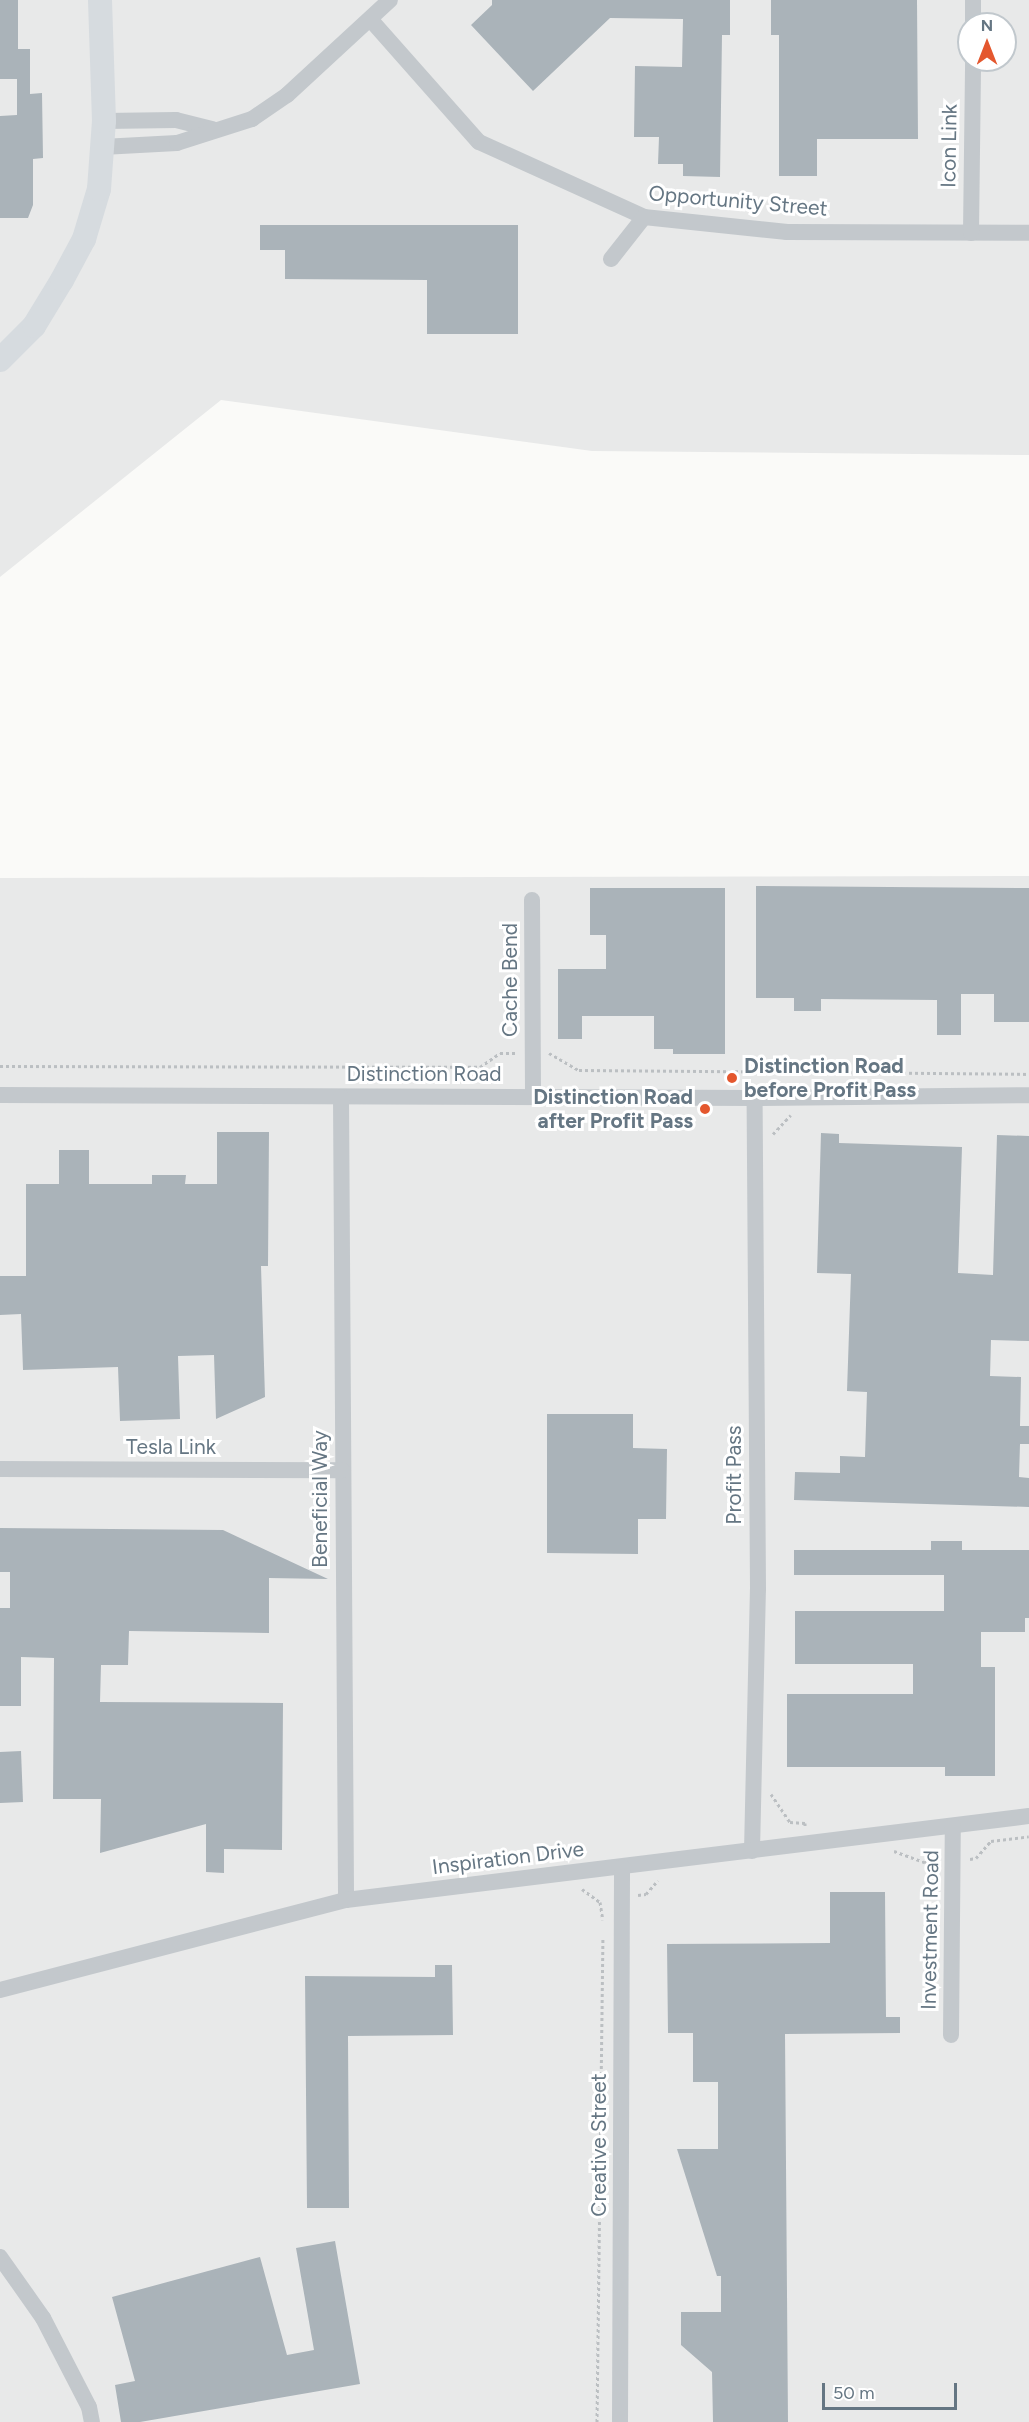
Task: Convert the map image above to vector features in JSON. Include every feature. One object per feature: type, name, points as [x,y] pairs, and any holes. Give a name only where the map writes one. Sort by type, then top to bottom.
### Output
[{"type":"street","points":[[0,360],[34,326],[84,238],[99,189],[104,121],[100,0]]},
{"type":"street","points":[[102,147],[177,143],[213,129],[252,119],[287,95],[390,0]]},
{"type":"street","name":"Opportunity Street","points":[[370,19],[479,142],[644,217],[787,232],[1029,233]]},
{"type":"street","name":"Icon Link","points":[[970,233],[973,72]]},
{"type":"street","points":[[104,121],[176,120],[213,129]]},
{"type":"street","points":[[611,259],[644,217]]},
{"type":"street","name":"Cache Bend","points":[[532,900],[533,1097]]},
{"type":"street","name":"Distinction Road","points":[[0,1095],[755,1098],[1029,1095]]},
{"type":"street","name":"Beneficial Way","points":[[341,1097],[346,1900]]},
{"type":"street","name":"Profit Pass","points":[[752,1851],[758,1589],[755,1098]]},
{"type":"street","name":"Tesla Link","points":[[0,1469],[342,1470]]},
{"type":"street","name":"Inspiration Drive","points":[[0,1990],[346,1900],[1029,1816]]},
{"type":"street","name":"Investment Road","points":[[951,2036],[954,1826]]},
{"type":"street","name":"Creative Street","points":[[620,2422],[622,1867]]},
{"type":"street","points":[[0,2257],[43,2318],[89,2407],[92,2422]]},
{"type":"path","points":[[885,1852],[896,1851],[925,1862],[976,1858],[991,1841],[1029,1836]]},
{"type":"path","points":[[600,1902],[646,1894],[658,1880],[669,1879]]},
{"type":"path","points":[[576,1888],[592,1893],[600,1902],[603,1918],[597,2422]]},
{"type":"shaded area","points":[[0,0],[1029,0],[1029,455],[592,451],[221,400],[0,577]]},
{"type":"shaded area","points":[[1029,876],[1029,2422],[0,2422],[0,878]]},
{"type":"building","points":[[0,0],[18,0],[18,49],[30,49],[30,94],[42,93],[43,158],[33,159],[33,205],[28,218],[0,218],[0,116],[17,115],[17,79],[0,79]]},
{"type":"building","points":[[492,0],[730,0],[730,35],[722,35],[720,177],[683,176],[683,164],[658,164],[659,137],[634,137],[635,66],[682,67],[683,19],[610,18],[533,91],[471,25],[492,5]]},
{"type":"building","points":[[771,0],[917,0],[918,139],[817,139],[817,176],[779,176],[779,35],[771,35]]},
{"type":"building","points":[[260,225],[518,225],[518,334],[427,334],[427,280],[285,279],[285,250],[260,250]]},
{"type":"building","points":[[756,886],[1029,888],[1029,1022],[994,1022],[994,994],[961,994],[961,1035],[937,1035],[937,1000],[821,999],[821,1011],[794,1011],[794,998],[756,998]]},
{"type":"building","points":[[590,888],[725,888],[725,1054],[673,1054],[673,1049],[654,1049],[654,1016],[582,1016],[582,1039],[558,1039],[558,969],[606,969],[606,935],[590,935]]},
{"type":"building","points":[[217,1132],[269,1132],[268,1266],[261,1266],[265,1397],[216,1419],[214,1355],[178,1356],[180,1419],[120,1421],[118,1367],[23,1370],[21,1314],[0,1315],[0,1276],[26,1276],[26,1184],[59,1184],[59,1150],[89,1150],[89,1184],[152,1184],[152,1175],[186,1175],[185,1184],[217,1184]]},
{"type":"building","points":[[821,1133],[839,1134],[839,1143],[962,1147],[958,1273],[993,1275],[997,1135],[1029,1136],[1029,1341],[991,1340],[990,1376],[1021,1377],[1020,1426],[1029,1426],[1029,1444],[1020,1444],[1019,1477],[1029,1478],[1029,1507],[794,1500],[795,1472],[840,1473],[840,1456],[865,1457],[867,1392],[847,1391],[851,1274],[817,1273]]},
{"type":"building","points":[[547,1414],[633,1414],[633,1448],[667,1449],[666,1519],[638,1519],[638,1554],[547,1553]]},
{"type":"building","points":[[0,1528],[223,1530],[328,1579],[269,1578],[269,1633],[129,1631],[128,1665],[101,1665],[100,1702],[283,1703],[282,1850],[224,1849],[224,1873],[206,1872],[206,1824],[100,1853],[101,1799],[53,1799],[54,1658],[21,1657],[21,1706],[0,1706],[0,1608],[10,1608],[10,1572],[0,1572]]},
{"type":"building","points":[[931,1541],[962,1541],[962,1550],[1029,1550],[1029,1618],[1025,1618],[1025,1632],[981,1632],[981,1667],[995,1667],[995,1776],[945,1776],[945,1767],[787,1767],[787,1694],[913,1694],[913,1664],[795,1664],[795,1611],[944,1611],[944,1575],[794,1575],[794,1550],[931,1550]]},
{"type":"building","points":[[21,1751],[23,1802],[0,1803],[0,1752]]},
{"type":"building","points":[[830,1892],[885,1892],[886,2017],[900,2017],[900,2033],[785,2034],[788,2422],[713,2422],[712,2372],[681,2345],[681,2312],[721,2312],[721,2276],[717,2276],[677,2149],[718,2149],[718,2082],[693,2082],[693,2033],[668,2033],[667,1944],[830,1943]]},
{"type":"building","points":[[435,1965],[452,1965],[453,2035],[348,2036],[349,2208],[307,2208],[305,1976],[435,1977]]},
{"type":"building","points":[[335,2241],[360,2384],[140,2422],[121,2422],[115,2385],[135,2381],[112,2297],[260,2257],[287,2355],[314,2350],[296,2248]]},
{"type":"place","name":"Distinction Road before Profit Pass","points":[[732,1078]]},
{"type":"place","name":"Distinction Road after Profit Pass","points":[[705,1109]]}]
